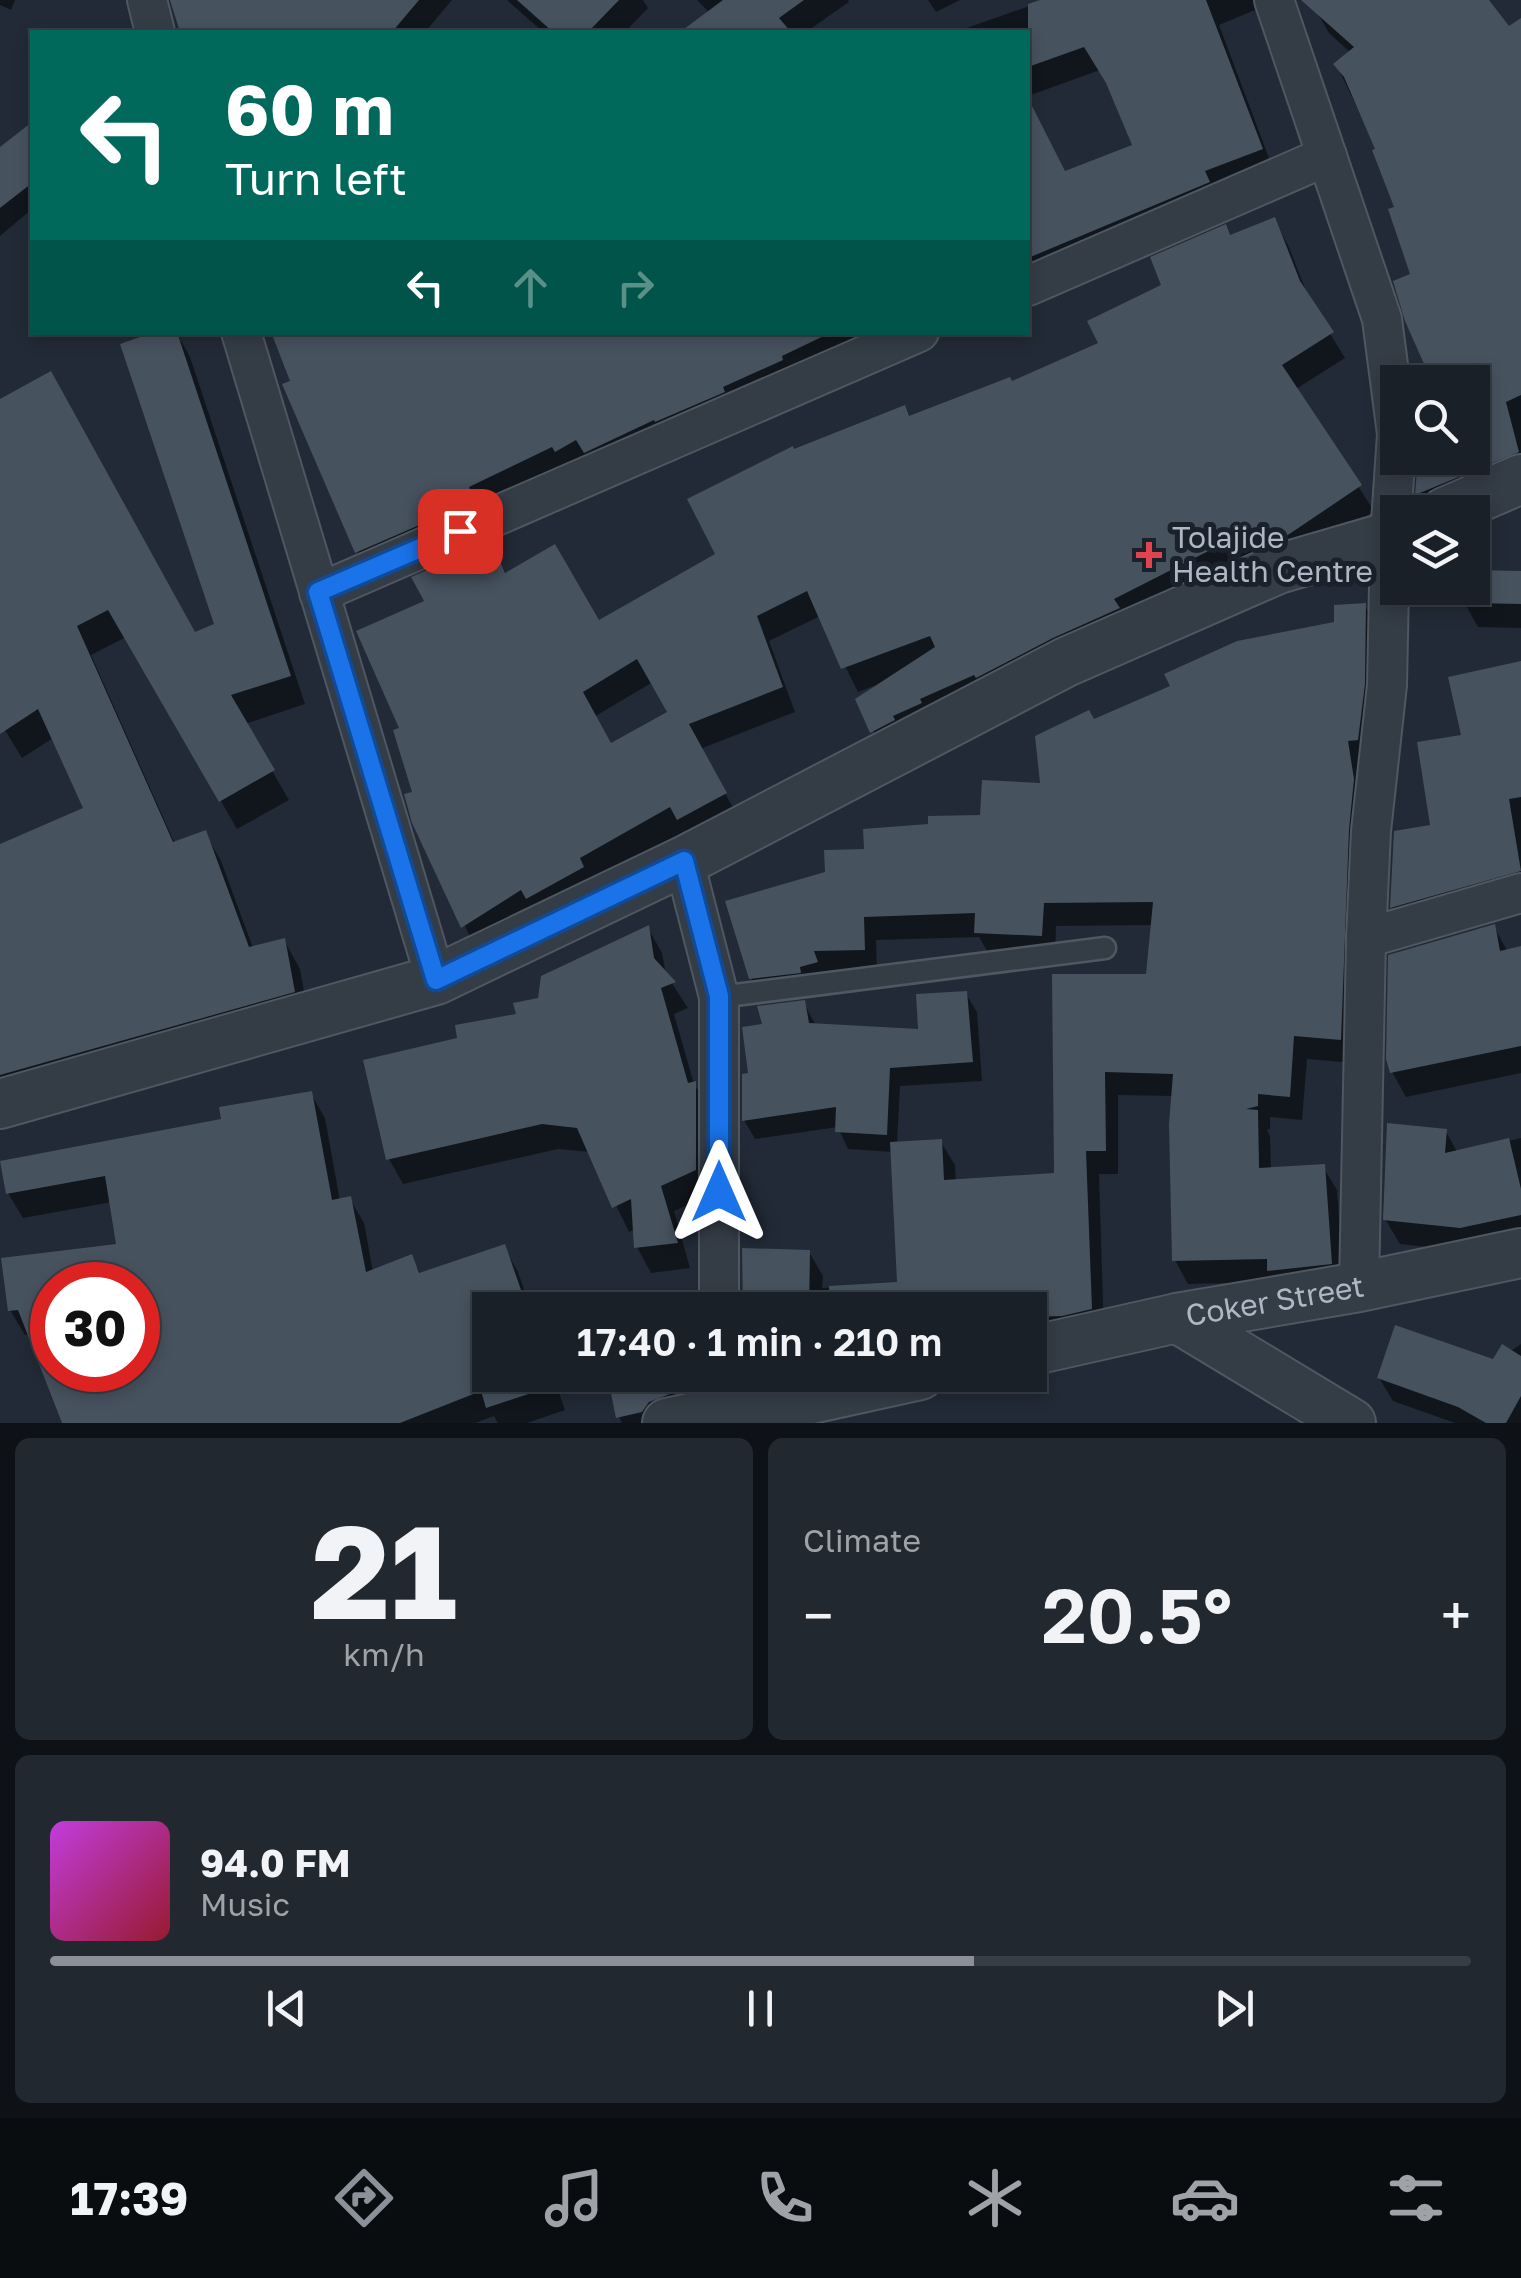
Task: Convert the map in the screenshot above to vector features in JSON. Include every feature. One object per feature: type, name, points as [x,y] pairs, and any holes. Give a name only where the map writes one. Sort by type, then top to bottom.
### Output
[{"type":"street","points":[[147,0],[154,30]]},
{"type":"street","points":[[1274,0],[1382,318],[1397,434],[1395,495]]},
{"type":"street","points":[[1030,285],[1327,156]]},
{"type":"street","points":[[243,335],[436,980]]},
{"type":"street","points":[[318,592],[913,335]]},
{"type":"street","points":[[1484,495],[1521,478]]},
{"type":"street","points":[[0,1104],[436,980],[684,861],[1066,662],[1278,569],[1380,540]]},
{"type":"street","points":[[1359,1287],[1366,938],[1391,605]]},
{"type":"street","points":[[684,861],[719,996],[718,1292]]},
{"type":"street","points":[[1366,938],[1521,893]]},
{"type":"street","name":"Coker Street","points":[[1047,1347],[1177,1318],[1359,1287],[1521,1253]]},
{"type":"street","points":[[1177,1318],[1351,1423]]},
{"type":"street","points":[[667,1423],[718,1393],[786,1414],[862,1392]]},
{"type":"lane","points":[[719,996],[1105,948]]},
{"type":"building","points":[[170,0],[419,0],[394,30],[179,30]]},
{"type":"building","points":[[517,0],[619,0],[590,30],[551,30]]},
{"type":"building","points":[[723,0],[804,0],[779,18],[789,30],[683,30]]},
{"type":"building","points":[[1040,0],[1206,0],[1263,149],[1205,171],[1210,182],[1030,257],[1030,102],[1065,171],[1132,145],[1106,83],[1084,47],[1030,66],[1028,4]]},
{"type":"building","points":[[1301,0],[1489,0],[1509,26],[1521,18],[1521,395],[1506,402],[1519,452],[1490,464],[1490,365],[1424,365],[1405,321],[1393,281],[1410,274],[1388,209],[1394,207],[1372,150],[1375,149],[1344,77],[1333,64],[1354,47]]},
{"type":"building","points":[[30,124],[30,185],[0,208],[0,147]]},
{"type":"building","points":[[1275,217],[1300,281],[1334,332],[1282,365],[1362,485],[1282,539],[1250,551],[1240,535],[1114,599],[1120,608],[976,678],[974,675],[920,699],[922,703],[893,716],[895,720],[870,733],[855,699],[935,647],[930,636],[841,669],[807,591],[757,616],[783,687],[689,724],[727,793],[677,820],[670,807],[580,858],[584,867],[526,899],[521,890],[461,928],[412,823],[404,794],[412,792],[393,730],[399,728],[356,631],[424,601],[411,577],[492,542],[505,573],[555,544],[599,620],[715,554],[687,499],[793,446],[794,449],[905,405],[909,416],[1010,377],[1012,381],[1098,343],[1087,321],[1161,285],[1150,257],[1226,224],[1230,235]],"holes":[[[637,659],[667,712],[611,743],[583,692]]]},
{"type":"building","points":[[146,335],[178,335],[291,676],[231,695],[275,770],[219,802],[108,610],[77,626],[173,842],[206,830],[249,947],[285,938],[295,992],[0,1075],[0,844],[83,808],[38,709],[0,734],[0,399],[51,371],[195,632],[214,624],[120,344]]},
{"type":"building","points":[[272,335],[826,335],[782,356],[783,360],[723,387],[725,392],[584,453],[576,440],[555,452],[552,447],[469,487],[475,501],[355,553],[282,384],[290,381]]},
{"type":"building","points":[[1417,475],[1463,475],[1415,495]]},
{"type":"building","points":[[1490,570],[1521,571],[1521,604],[1490,603]]},
{"type":"building","points":[[1366,603],[1365,684],[1358,740],[1348,741],[1354,779],[1341,1040],[1294,1036],[1290,1097],[1258,1094],[1258,1106],[1246,1109],[1258,1110],[1259,1168],[1325,1164],[1332,1264],[1267,1271],[1267,1259],[1172,1261],[1169,1124],[1173,1074],[1105,1072],[1106,1151],[1086,1151],[1092,1309],[1047,1316],[1047,1292],[829,1292],[829,1286],[897,1282],[890,1142],[942,1139],[944,1180],[1054,1173],[1052,974],[1146,974],[1153,902],[1044,903],[1042,936],[974,933],[975,913],[864,917],[865,950],[814,951],[818,962],[800,967],[801,973],[749,979],[725,901],[825,872],[824,850],[864,849],[863,829],[928,824],[928,816],[980,815],[982,780],[1040,783],[1035,736],[1089,710],[1094,719],[1170,686],[1164,674],[1237,641],[1334,622],[1334,605]]},
{"type":"building","points":[[1521,661],[1521,797],[1509,799],[1521,871],[1390,908],[1394,831],[1430,825],[1417,742],[1461,735],[1448,677]]},
{"type":"building","points":[[1495,924],[1500,951],[1521,946],[1521,1046],[1390,1073],[1386,1059],[1388,955]]},
{"type":"building","points":[[649,925],[654,958],[676,982],[661,988],[688,1083],[696,1081],[696,1170],[661,1186],[678,1243],[634,1248],[631,1199],[612,1208],[577,1128],[542,1124],[386,1160],[363,1060],[457,1038],[455,1025],[516,1014],[513,1003],[538,998],[541,976]]},
{"type":"building","points":[[967,991],[973,1062],[890,1068],[887,1135],[835,1132],[836,1107],[742,1121],[742,1074],[748,1073],[742,1027],[762,1024],[757,1006],[805,1000],[809,1023],[918,1029],[916,994]]},
{"type":"building","points":[[312,1091],[332,1200],[351,1196],[366,1272],[412,1254],[419,1273],[505,1244],[522,1292],[472,1292],[472,1392],[478,1392],[400,1423],[62,1423],[50,1392],[160,1392],[160,1262],[30,1262],[30,1341],[18,1310],[8,1311],[1,1258],[116,1244],[105,1176],[6,1194],[0,1161],[221,1119],[219,1107]]},
{"type":"building","points":[[1387,1123],[1447,1129],[1445,1153],[1509,1138],[1521,1189],[1521,1215],[1460,1228],[1383,1220]]},
{"type":"building","points":[[742,1248],[810,1250],[809,1292],[743,1292]]},
{"type":"building","points":[[1395,1325],[1493,1359],[1502,1344],[1521,1356],[1521,1396],[1506,1423],[1486,1423],[1458,1407],[1377,1378]]},
{"type":"building","points":[[481,1392],[535,1392],[486,1408]]},
{"type":"building","points":[[611,1392],[670,1392],[649,1402],[642,1412],[616,1418]]},
{"type":"place","name":"Tolajide Health Centre","points":[[1149,555]]},
{"type":"route","points":[[460,531],[318,592],[436,980],[684,861],[719,996],[719,1192]]}]
